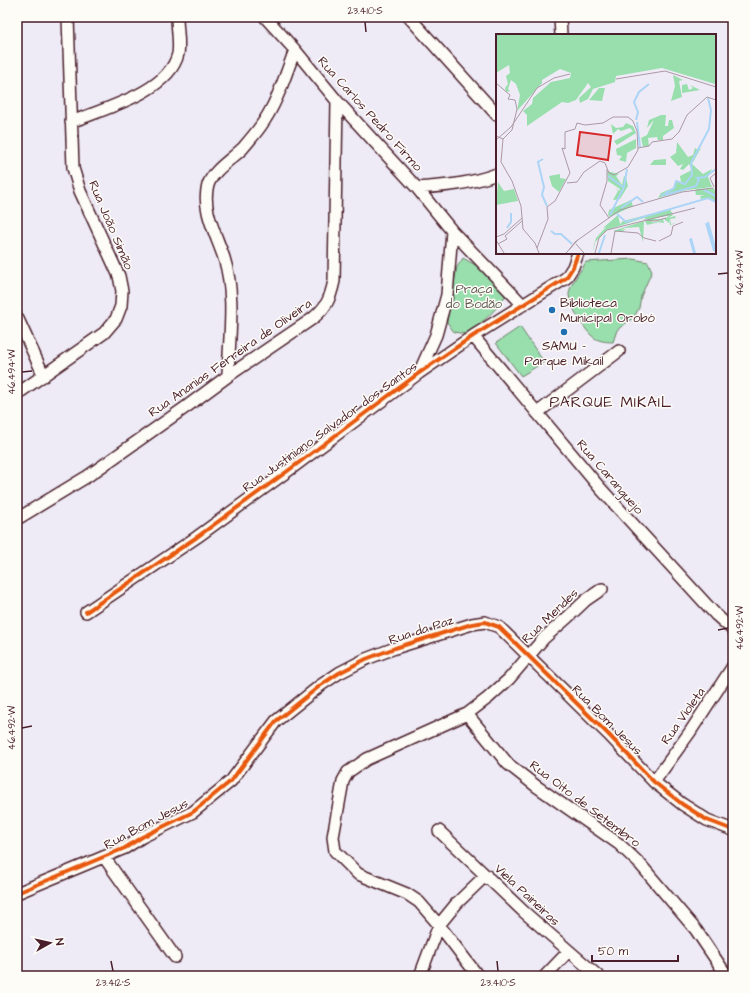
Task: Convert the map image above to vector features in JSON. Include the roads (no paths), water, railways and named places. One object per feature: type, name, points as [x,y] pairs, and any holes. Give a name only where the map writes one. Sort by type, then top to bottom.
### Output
[{"type":"street","name":"Rua João Simão","points":[[17,394],[104,333],[116,319],[122,306],[122,291],[119,276],[80,191],[73,168],[68,17]]},
{"type":"street","points":[[71,122],[146,90],[162,80],[172,68],[178,54],[177,17]]},
{"type":"street","name":"Rua Carlos Pedro Firmo","points":[[265,17],[295,50],[337,101],[417,188],[452,231],[523,305]]},
{"type":"street","points":[[409,17],[496,114]]},
{"type":"street","points":[[560,17],[561,34]]},
{"type":"street","points":[[228,376],[231,306],[229,282],[225,260],[207,209],[206,195],[208,184],[215,173],[243,147],[260,126],[274,104],[295,50]]},
{"type":"street","name":"Rua Ananias Ferreira de Oliveira","points":[[17,519],[88,476],[323,310],[330,298],[334,281],[337,101]]},
{"type":"street","points":[[417,188],[459,185],[478,181],[496,174]]},
{"type":"street","points":[[419,373],[436,335],[447,295],[452,231]]},
{"type":"street","name":"Rua Justiniano Salvador dos Santos","points":[[86,612],[203,532],[419,373],[473,336],[566,278],[573,267],[578,254]]},
{"type":"street","points":[[17,317],[44,376]]},
{"type":"street","name":"Rua Caranguejo","points":[[473,336],[600,488],[716,615],[733,630]]},
{"type":"street","points":[[537,413],[618,351]]},
{"type":"street","name":"Rua Mendes","points":[[478,976],[439,925],[419,902],[407,894],[358,874],[335,851],[333,837],[343,781],[348,772],[367,759],[467,714],[509,679],[544,638],[586,600],[602,589]]},
{"type":"street","name":"Rua Bom Jesus","points":[[472,624],[485,622],[498,627],[608,734],[654,782],[682,804],[707,820],[733,830]]},
{"type":"street","name":"Rua da Paz","points":[[276,722],[320,685],[366,659],[395,648],[472,624]]},
{"type":"street","name":"Rua Violeta","points":[[654,782],[690,732],[733,666]]},
{"type":"street","name":"Rua Oito de Setembro","points":[[467,714],[508,764],[536,786],[619,844],[640,864],[696,930],[727,976]]},
{"type":"street","name":"Rua Bom Jesus","points":[[17,893],[125,848],[142,837],[193,812],[231,781],[276,722]]},
{"type":"street","name":"Viela Paineiras","points":[[439,831],[524,912],[568,952],[598,976]]},
{"type":"street","points":[[104,857],[175,957]]},
{"type":"street","points":[[420,976],[439,925],[457,903],[486,875]]},
{"type":"street","points":[[546,976],[568,952]]},
{"type":"place","name":"Biblioteca Municipal Orobó","points":[[552,310]]},
{"type":"place","name":"SAMU - Parque Mikail","points":[[564,332]]},
{"type":"district","name":"PARQUE MIKAIL","points":[[611,402]]},
{"type":"park label","name":"Praça do Bodão","points":[[474,296]]}]
